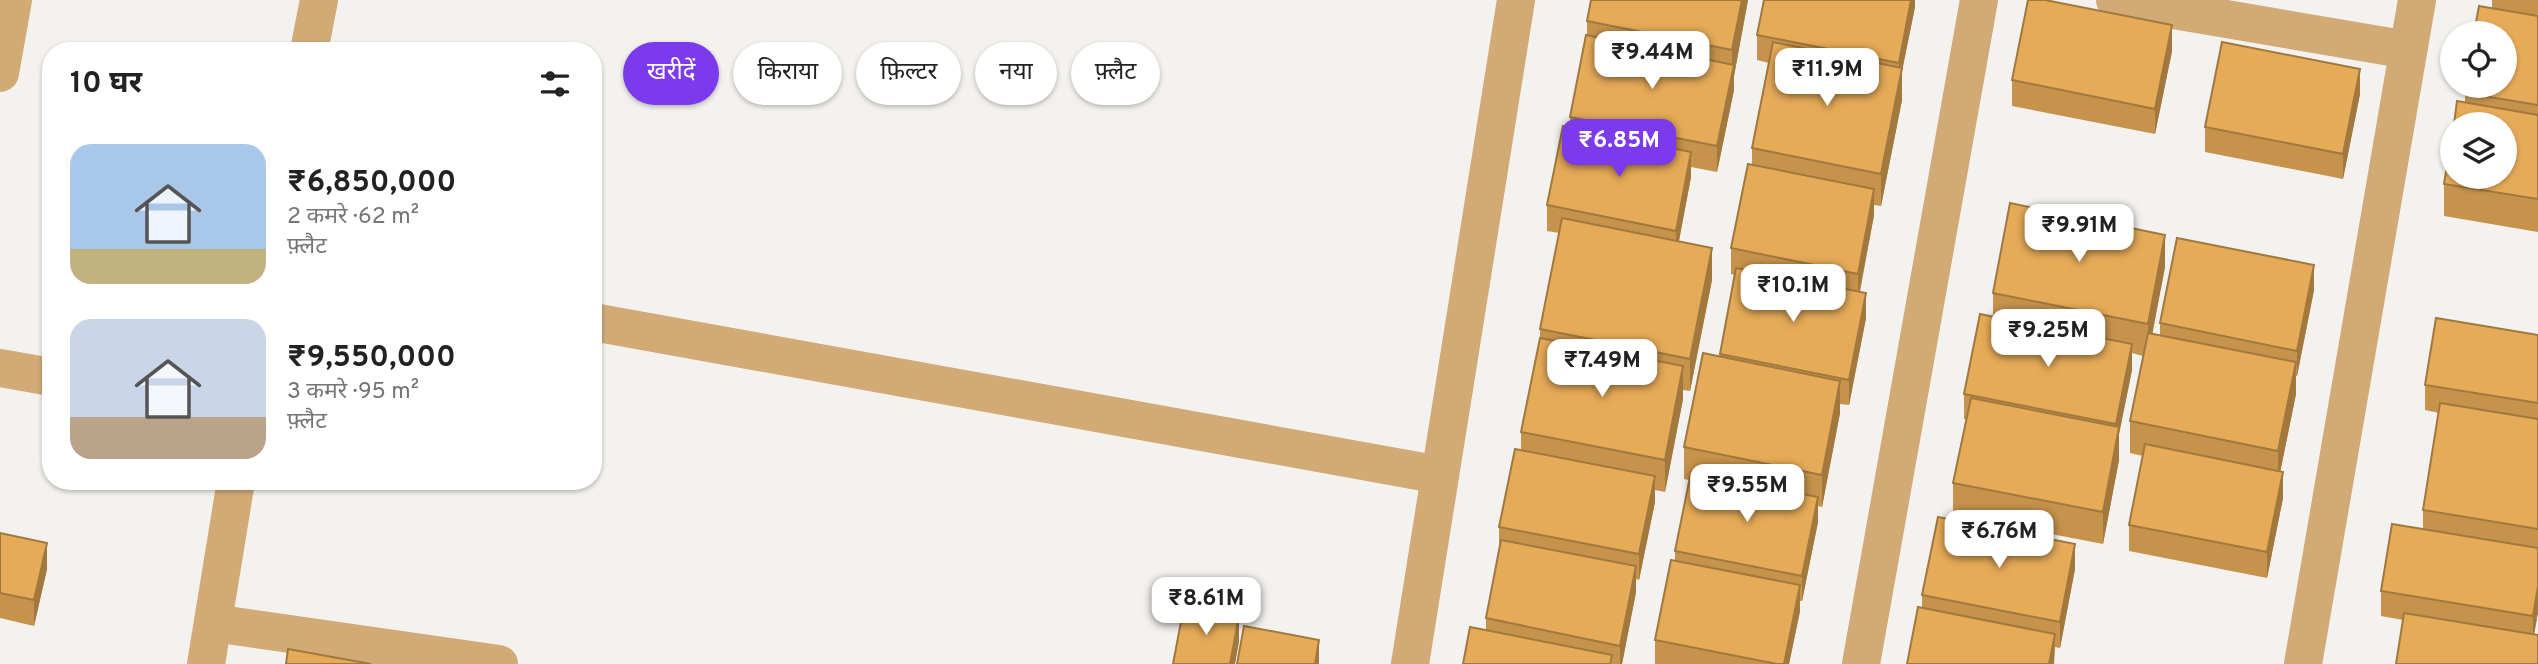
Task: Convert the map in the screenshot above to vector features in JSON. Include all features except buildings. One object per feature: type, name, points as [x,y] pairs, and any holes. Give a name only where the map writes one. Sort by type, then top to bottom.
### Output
[{"type":"street","points":[[0,73],[13,0]]},
{"type":"street","points":[[311,42],[319,0]]},
{"type":"street","points":[[1410,664],[1516,0]]},
{"type":"street","points":[[1861,664],[1979,0]]},
{"type":"street","points":[[2115,0],[2408,50]]},
{"type":"street","points":[[2303,664],[2417,0]]},
{"type":"street","points":[[602,324],[1440,475]]},
{"type":"street","points":[[0,368],[42,375]]},
{"type":"street","points":[[206,664],[235,490]]},
{"type":"street","points":[[213,623],[499,664]]}]
